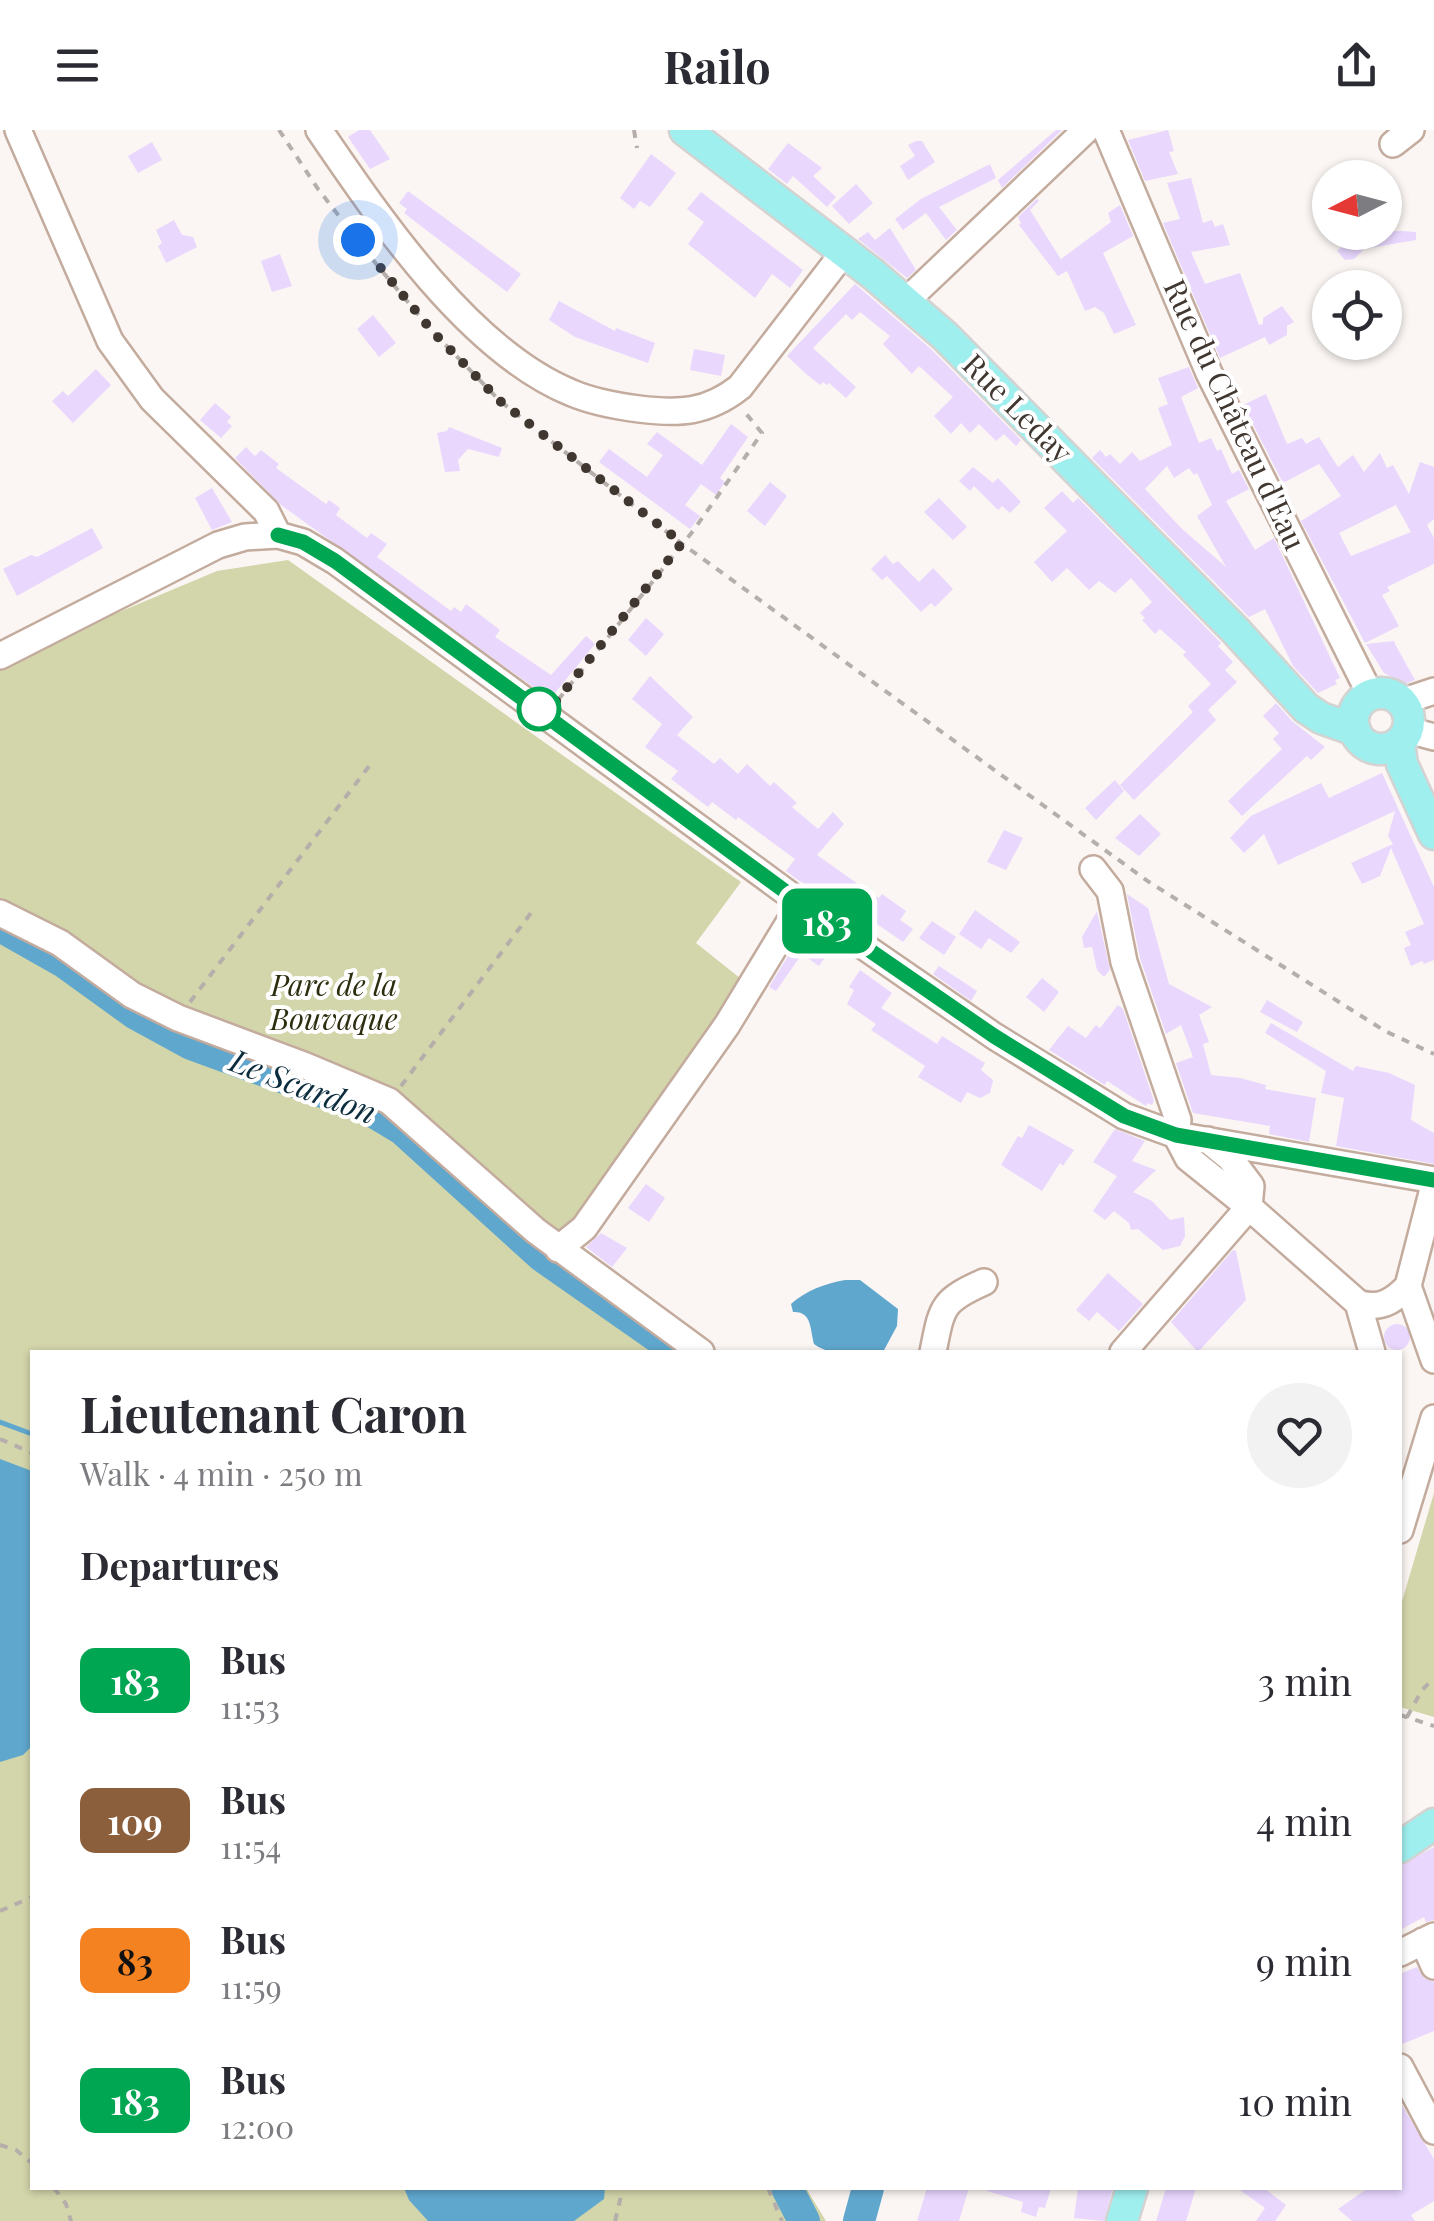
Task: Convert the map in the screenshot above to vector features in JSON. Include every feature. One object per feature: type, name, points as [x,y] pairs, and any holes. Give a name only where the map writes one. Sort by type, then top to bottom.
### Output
[{"type":"main road","name":"Rue Leday","points":[[685,130],[844,252],[945,336],[1235,630],[1306,708],[1321,718],[1360,713]]},
{"type":"main road","points":[[1406,737],[1368,746],[1360,713],[1387,694],[1406,737],[1434,834]]},
{"type":"main road","points":[[1402,1826],[1434,1806]]},
{"type":"main road","points":[[1402,1847],[1434,1824]]},
{"type":"main road","points":[[1122,2221],[1131,2190]]},
{"type":"main road","points":[[1140,2221],[1148,2190]]},
{"type":"street","points":[[18,130],[110,341],[152,399],[266,511],[278,535]]},
{"type":"street","points":[[319,130],[410,258],[496,345],[553,384],[611,405],[665,412],[708,408],[730,395],[752,373],[844,252]]},
{"type":"street","points":[[904,304],[1086,130]]},
{"type":"street","name":"Rue du Château d'Eau","points":[[1106,130],[1360,713]]},
{"type":"street","points":[[0,656],[218,545],[245,537],[278,535],[303,542],[335,561],[801,903],[994,1036],[1124,1116],[1176,1135],[1434,1183],[1408,1286],[1398,1297],[1372,1308],[1358,1303],[1250,1196],[1188,1158],[1176,1135],[1178,1120],[1124,962],[1110,891],[1094,869]]},
{"type":"street","points":[[1406,737],[1434,690]]},
{"type":"street","points":[[558,1249],[584,1228],[716,1041],[801,903]]},
{"type":"street","points":[[0,913],[60,943],[132,995],[178,1018],[389,1101],[558,1249],[697,1350]]},
{"type":"street","points":[[1208,1140],[1230,1158],[1250,1196]]},
{"type":"street","points":[[1125,1350],[1250,1196],[1259,1167],[1273,1152]]},
{"type":"street","points":[[933,1350],[940,1315],[954,1296],[984,1282]]},
{"type":"street","points":[[1408,1286],[1434,1360]]},
{"type":"street","points":[[1358,1303],[1371,1350]]},
{"type":"street","points":[[1402,1523],[1434,1418]]},
{"type":"street","points":[[1419,1943],[1434,1966]]},
{"type":"street","points":[[1402,2070],[1434,2131]]},
{"type":"path","points":[[279,130],[377,265],[432,331],[500,401],[682,543],[1149,882],[1385,1030],[1434,1054]]},
{"type":"path","points":[[634,130],[637,148]]},
{"type":"path","points":[[546,714],[713,504],[762,434],[730,395]]},
{"type":"path","points":[[178,1018],[373,760]]},
{"type":"path","points":[[389,1101],[530,913]]},
{"type":"path","points":[[0,1439],[30,1452]]},
{"type":"path","points":[[1407,1718],[1422,1690],[1434,1678]]},
{"type":"path","points":[[1402,1716],[1434,1726]]},
{"type":"path","points":[[0,1911],[30,1898]]},
{"type":"path","points":[[0,2145],[16,2150],[30,2162]]},
{"type":"path","points":[[56,2190],[66,2204],[71,2221]]},
{"type":"path","points":[[615,2221],[623,2190]]},
{"type":"path","points":[[769,2190],[782,2221]]},
{"type":"green space","name":"Parc de la Bouvaque","points":[[288,560],[741,882],[696,943],[745,982],[563,1260],[688,1350],[30,1350],[30,2190],[807,2190],[826,2221],[0,2221],[0,662],[217,571]]},
{"type":"green space","points":[[1434,1493],[1434,1717],[1402,1708],[1402,1601]]},
{"type":"water","points":[[860,1280],[898,1309],[897,1326],[884,1350],[827,1350],[814,1344],[807,1318],[793,1312],[791,1304],[823,1286]]},
{"type":"water","points":[[0,1459],[30,1470],[30,1748],[23,1755],[0,1762]]},
{"type":"water","points":[[405,2190],[605,2190],[604,2199],[574,2221],[428,2221]]},
{"type":"building","points":[[359,130],[370,130],[390,159],[370,169],[348,137]]},
{"type":"building","points":[[1056,130],[1062,130],[1002,188],[998,180]]},
{"type":"building","points":[[1168,130],[1174,151],[1169,152],[1178,174],[1145,181],[1128,140]]},
{"type":"building","points":[[922,141],[935,162],[908,180],[900,166],[915,156],[908,145]]},
{"type":"building","points":[[152,142],[162,160],[138,173],[128,156]]},
{"type":"building","points":[[788,143],[822,168],[813,176],[836,197],[827,207],[793,176],[787,184],[768,169]]},
{"type":"building","points":[[651,154],[676,173],[650,207],[640,201],[634,209],[620,198]]},
{"type":"building","points":[[990,164],[996,178],[939,207],[957,230],[946,240],[926,213],[903,230],[895,219],[921,199]]},
{"type":"building","points":[[1191,178],[1203,223],[1212,220],[1215,227],[1223,224],[1230,245],[1191,252],[1205,284],[1240,273],[1259,325],[1282,306],[1294,322],[1287,326],[1287,335],[1269,345],[1265,337],[1220,358],[1163,223],[1180,219],[1167,183]]},
{"type":"building","points":[[856,184],[873,203],[849,224],[832,206]]},
{"type":"building","points":[[408,191],[521,274],[507,292],[404,213],[407,209],[399,203]]},
{"type":"building","points":[[701,192],[803,270],[790,288],[772,274],[755,298],[688,244],[704,222],[687,209]]},
{"type":"building","points":[[1037,199],[1030,210],[1062,261],[1111,222],[1108,213],[1120,205],[1133,236],[1103,253],[1136,325],[1114,334],[1104,313],[1095,307],[1085,311],[1067,271],[1058,276],[1019,225],[1018,217]]},
{"type":"building","points":[[174,220],[182,235],[193,237],[197,247],[166,263],[156,230]]},
{"type":"building","points":[[890,228],[916,270],[907,278],[858,239],[868,232],[875,240]]},
{"type":"building","points":[[1402,231],[1416,232],[1416,240],[1402,242]]},
{"type":"building","points":[[1363,250],[1354,259],[1345,260],[1337,251]]},
{"type":"building","points":[[280,254],[292,286],[272,292],[261,261]]},
{"type":"building","points":[[855,284],[932,350],[1021,440],[1016,446],[1004,434],[996,441],[979,424],[970,433],[961,423],[951,434],[934,416],[953,397],[919,366],[912,374],[883,344],[890,336],[860,312],[852,320],[846,314],[813,348],[856,387],[846,398],[829,383],[820,385],[787,356]]},
{"type":"building","points":[[559,301],[615,331],[616,328],[655,343],[648,363],[575,337],[549,320]]},
{"type":"building","points":[[373,315],[396,343],[379,357],[357,329]]},
{"type":"building","points":[[694,349],[725,355],[721,376],[690,370]]},
{"type":"building","points":[[1189,367],[1198,388],[1181,397],[1199,443],[1211,438],[1217,451],[1221,449],[1232,474],[1239,470],[1249,489],[1226,501],[1255,550],[1274,538],[1340,678],[1335,680],[1337,684],[1318,693],[1293,666],[1265,609],[1249,617],[1092,458],[1100,450],[1120,464],[1132,452],[1140,461],[1172,445],[1158,408],[1168,404],[1158,378]],"holes":[[[1167,466],[1174,478],[1189,468],[1194,475],[1197,473],[1212,505],[1197,516],[1226,567],[1181,528],[1145,489]]]},
{"type":"building","points":[[96,369],[111,385],[73,423],[52,401],[63,391],[68,396]]},
{"type":"building","points":[[1266,394],[1287,444],[1302,438],[1306,444],[1319,437],[1338,467],[1353,455],[1364,472],[1380,453],[1387,468],[1393,465],[1409,494],[1420,462],[1434,467],[1434,519],[1427,525],[1434,538],[1434,564],[1387,587],[1390,591],[1382,595],[1399,626],[1365,643],[1301,521],[1341,496],[1319,464],[1283,483],[1243,405]],"holes":[[[1396,505],[1411,532],[1351,556],[1339,533]]]},
{"type":"building","points":[[215,403],[231,417],[227,422],[232,426],[221,438],[200,420]]},
{"type":"building","points":[[731,424],[748,437],[720,478],[725,482],[716,495],[701,484],[685,505],[700,516],[690,529],[599,462],[609,449],[647,477],[663,455],[647,444],[657,432],[702,465]]},
{"type":"building","points":[[449,427],[502,448],[499,457],[468,449],[458,460],[460,471],[445,472],[437,433]]},
{"type":"building","points":[[246,447],[255,456],[261,450],[279,464],[276,468],[326,504],[329,500],[340,508],[336,515],[367,538],[371,533],[387,544],[377,557],[451,611],[454,607],[461,612],[466,604],[500,630],[495,637],[551,675],[586,636],[595,644],[550,699],[281,505],[235,458]]},
{"type":"building","points":[[973,467],[993,483],[998,478],[1021,502],[1010,513],[1002,506],[998,510],[974,486],[970,491],[959,481]]},
{"type":"building","points":[[770,482],[787,496],[765,526],[747,511]]},
{"type":"building","points":[[212,488],[232,522],[212,530],[195,498]]},
{"type":"building","points":[[1062,491],[1073,503],[1078,498],[1221,643],[1218,646],[1233,662],[1225,670],[1237,682],[1208,710],[1216,720],[1134,800],[1120,785],[1193,712],[1188,706],[1211,684],[1183,655],[1186,652],[1160,629],[1155,634],[1142,620],[1145,618],[1140,613],[1152,602],[1131,578],[1115,593],[1099,581],[1089,590],[1067,568],[1052,582],[1034,562],[1067,531],[1044,508]]},
{"type":"building","points":[[939,498],[967,527],[953,540],[924,512]]},
{"type":"building","points":[[92,528],[103,548],[17,596],[3,569],[31,555],[37,557]]},
{"type":"building","points":[[885,555],[893,564],[898,561],[919,582],[933,568],[953,589],[935,607],[931,603],[921,612],[887,576],[882,580],[871,569]]},
{"type":"building","points":[[646,618],[664,634],[646,656],[628,640]]},
{"type":"building","points":[[1394,641],[1415,680],[1405,684],[1384,673],[1366,644]]},
{"type":"building","points":[[650,676],[693,717],[677,735],[714,764],[720,758],[738,774],[747,764],[770,786],[774,782],[797,803],[792,807],[818,829],[833,812],[844,824],[817,855],[875,896],[879,898],[882,894],[906,911],[900,920],[913,929],[903,942],[819,884],[815,890],[798,880],[786,871],[795,859],[738,817],[736,820],[712,802],[708,807],[671,779],[678,771],[645,747],[662,724],[632,699]]},
{"type":"building","points":[[1276,703],[1325,747],[1311,760],[1307,756],[1242,816],[1228,801],[1282,749],[1273,739],[1279,733],[1263,716]]},
{"type":"building","points":[[1382,773],[1434,887],[1434,960],[1424,964],[1422,961],[1411,966],[1404,948],[1411,945],[1405,932],[1424,924],[1391,848],[1380,876],[1362,884],[1351,863],[1393,844],[1388,836],[1395,811],[1278,865],[1264,834],[1244,853],[1230,838],[1251,816],[1321,783],[1329,798]]},
{"type":"building","points":[[1115,780],[1124,791],[1096,820],[1085,808]]},
{"type":"building","points":[[1140,814],[1161,834],[1139,856],[1115,838]]},
{"type":"building","points":[[1004,830],[1023,838],[1006,870],[987,862]]},
{"type":"building","points":[[1127,894],[1148,908],[1169,984],[1212,1007],[1199,1015],[1209,1042],[1203,1044],[1211,1075],[1240,1078],[1266,1085],[1265,1089],[1316,1098],[1309,1142],[1269,1134],[1270,1126],[1193,1113],[1176,1063],[1193,1057],[1181,1025],[1166,1034],[1140,958]]},
{"type":"building","points":[[975,910],[1020,942],[1011,953],[989,938],[981,949],[959,934]]},
{"type":"building","points":[[1097,911],[1110,970],[1104,977],[1097,970],[1092,947],[1084,948],[1082,937]]},
{"type":"building","points":[[932,921],[956,937],[944,955],[919,938]]},
{"type":"building","points":[[801,935],[828,953],[819,966],[802,954],[776,991],[769,987]]},
{"type":"building","points":[[939,966],[977,991],[971,1001],[933,974]]},
{"type":"building","points":[[860,970],[892,993],[881,1008],[937,1044],[942,1036],[985,1063],[981,1070],[993,1080],[990,1093],[980,1098],[967,1092],[961,1103],[918,1077],[925,1066],[871,1030],[876,1024],[847,1004],[854,990],[849,987]]},
{"type":"building","points":[[1042,978],[1059,992],[1044,1012],[1026,997]]},
{"type":"building","points":[[1267,1000],[1303,1022],[1297,1032],[1260,1012]]},
{"type":"building","points":[[1118,1005],[1123,1009],[1154,1101],[1152,1105],[1146,1106],[1107,1081],[1105,1085],[1049,1050],[1068,1026],[1086,1038],[1096,1025],[1100,1028]]},
{"type":"building","points":[[1271,1023],[1353,1071],[1356,1066],[1389,1073],[1415,1085],[1411,1120],[1434,1133],[1434,1164],[1336,1146],[1344,1098],[1321,1093],[1326,1071],[1265,1033]]},
{"type":"building","points":[[1029,1125],[1074,1150],[1063,1166],[1060,1163],[1042,1191],[1001,1165]]},
{"type":"building","points":[[1115,1129],[1145,1141],[1132,1161],[1156,1170],[1133,1192],[1152,1201],[1170,1220],[1184,1217],[1185,1236],[1180,1246],[1163,1250],[1138,1229],[1131,1230],[1129,1223],[1114,1211],[1105,1220],[1093,1211],[1117,1176],[1093,1162]]},
{"type":"building","points":[[646,1184],[665,1198],[649,1222],[628,1208]]},
{"type":"building","points":[[601,1233],[627,1248],[612,1267],[586,1247]]},
{"type":"building","points":[[1236,1251],[1246,1300],[1200,1350],[1171,1322]]},
{"type":"building","points":[[1108,1273],[1143,1304],[1119,1331],[1097,1312],[1089,1321],[1076,1310]]},
{"type":"building","points":[[1397,1324],[1406,1328],[1410,1337],[1406,1346],[1397,1350],[1388,1346],[1384,1337],[1388,1328]]},
{"type":"building","points":[[1434,1847],[1434,1920],[1426,1922],[1424,1917],[1402,1929],[1402,1865]]},
{"type":"building","points":[[1417,1967],[1424,1978],[1434,1982],[1434,2031],[1402,2044],[1402,1973]]},
{"type":"building","points":[[1402,2105],[1434,2159],[1434,2201],[1411,2215],[1415,2221],[1352,2221],[1338,2209],[1365,2190],[1402,2190]]},
{"type":"building","points":[[926,2190],[968,2190],[959,2221],[917,2221]]},
{"type":"building","points":[[1050,2190],[1045,2208],[1039,2207],[1036,2217],[1021,2212],[1023,2202],[987,2191]]},
{"type":"building","points":[[1078,2190],[1112,2190],[1104,2221],[1074,2218]]},
{"type":"building","points":[[1165,2190],[1195,2190],[1186,2221],[1156,2221]]},
{"type":"building","points":[[1240,2190],[1267,2190],[1286,2205],[1275,2221],[1256,2221],[1265,2208]]},
{"type":"waterway","name":"Le Scardon","points":[[0,926],[64,962],[136,1014],[191,1044],[367,1108],[402,1129],[542,1256],[676,1350]]},
{"type":"waterway","points":[[0,1422],[30,1433]]},
{"type":"waterway","points":[[788,2190],[804,2221]]},
{"type":"waterway","name":"Le Scardon","points":[[859,2221],[867,2190]]},
{"type":"bus line","name":"183","points":[[278,535],[303,542],[335,561],[801,903],[994,1036],[1124,1116],[1176,1135],[1434,1180]]},
{"type":"route","points":[[358,240],[432,331],[500,401],[682,543],[546,714],[539,709]]}]
